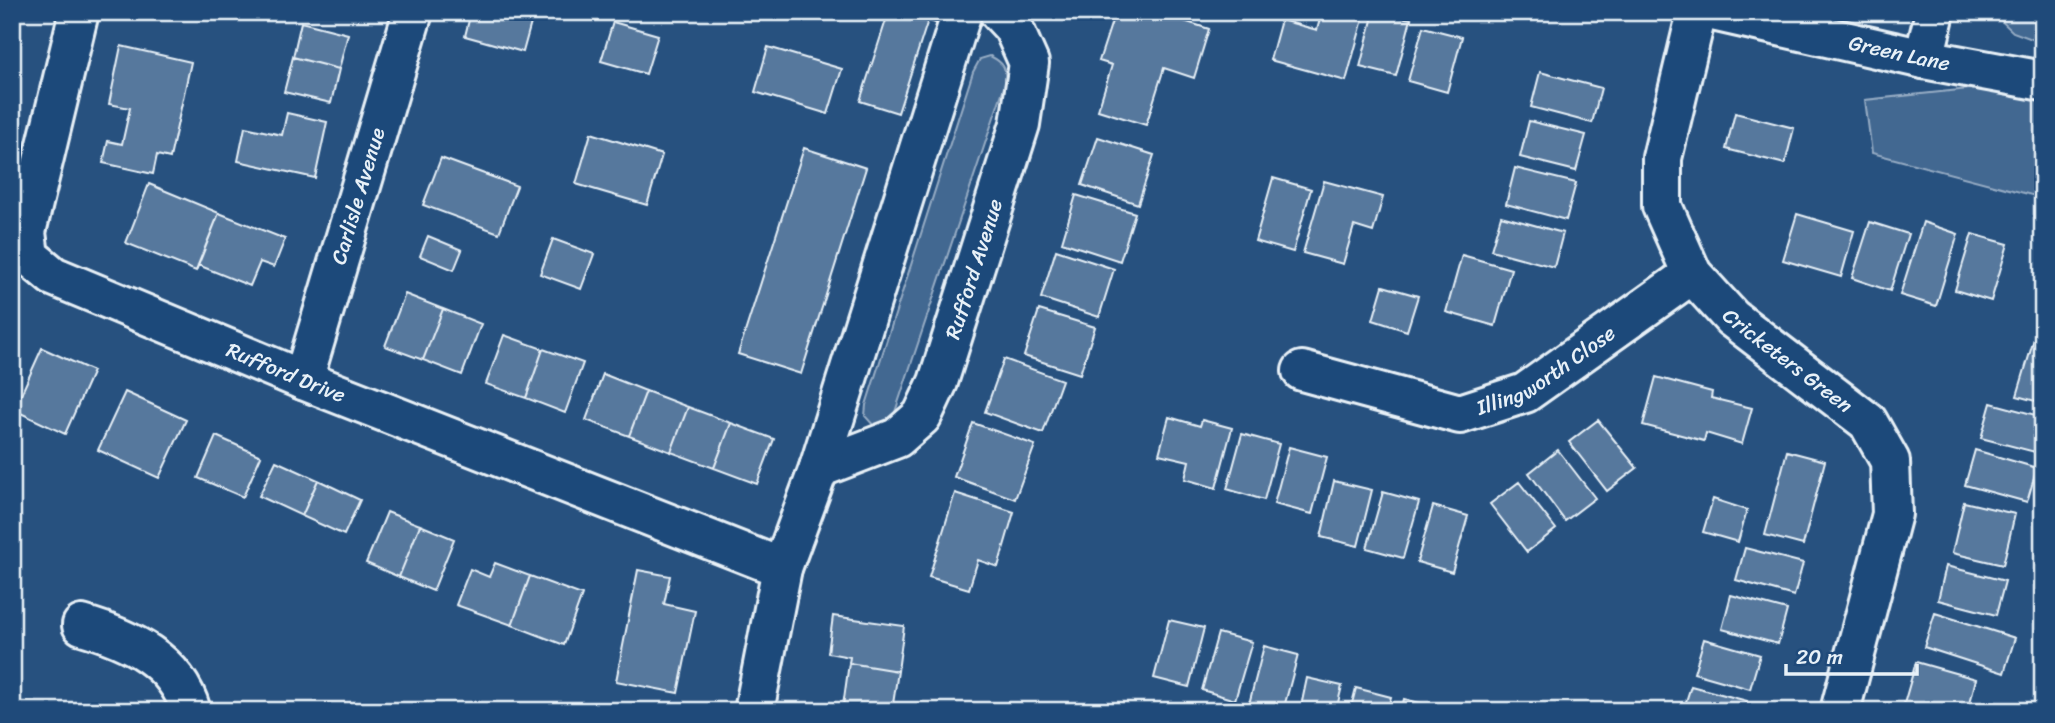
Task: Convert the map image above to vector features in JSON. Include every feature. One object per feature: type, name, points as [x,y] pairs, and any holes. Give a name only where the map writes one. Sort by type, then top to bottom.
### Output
[{"type":"main road","name":"Rufford Drive","points":[[79,12],[26,232],[29,256],[53,275],[303,380],[782,568]]},
{"type":"main road","name":"Carlisle Avenue","points":[[303,380],[413,12]]},
{"type":"main road","points":[[754,711],[782,568],[819,468],[962,12]]},
{"type":"main road","name":"Rufford Avenue","points":[[819,468],[897,438],[922,416],[938,382],[1020,124],[1029,63],[1013,27],[999,12]]},
{"type":"main road","name":"Cricketers Green","points":[[1698,12],[1662,159],[1662,206],[1692,274],[1732,318],[1868,422],[1890,461],[1892,514],[1840,711]]},
{"type":"main road","name":"Green Lane","points":[[1717,12],[1923,60],[2043,81]]},
{"type":"main road","points":[[1923,60],[1935,12]]},
{"type":"main road","name":"Illingworth Close","points":[[1302,371],[1460,414],[1525,393],[1692,274]]},
{"type":"main road","points":[[82,625],[111,633],[144,649],[171,671],[187,696],[191,711]]},
{"type":"shaded area","points":[[1992,12],[2043,12],[2043,43],[2013,32]]},
{"type":"shaded area","points":[[990,56],[1004,67],[1005,84],[894,415],[888,423],[874,426],[865,416],[866,405],[973,72],[980,59]]},
{"type":"shaded area","points":[[1988,87],[2043,90],[2043,198],[1872,153],[1865,100]]},
{"type":"building","points":[[471,12],[534,12],[523,52],[465,36]]},
{"type":"building","points":[[882,12],[938,12],[935,23],[928,20],[898,113],[860,101],[888,14]]},
{"type":"building","points":[[1115,12],[1156,12],[1209,29],[1194,78],[1164,68],[1146,125],[1098,110],[1112,65],[1099,61]]},
{"type":"building","points":[[1322,12],[1365,12],[1346,81],[1270,60],[1281,20],[1317,30]]},
{"type":"building","points":[[1374,12],[1411,19],[1396,76],[1360,67]]},
{"type":"building","points":[[301,22],[348,34],[339,69],[293,57]]},
{"type":"building","points":[[613,22],[658,35],[646,74],[601,61]]},
{"type":"building","points":[[1423,27],[1462,37],[1447,92],[1408,81]]},
{"type":"building","points":[[121,46],[191,62],[170,158],[157,155],[153,174],[103,163],[108,141],[122,144],[130,108],[109,104]]},
{"type":"building","points":[[768,47],[842,69],[828,114],[755,92]]},
{"type":"building","points":[[293,57],[339,69],[331,103],[284,92]]},
{"type":"building","points":[[1540,72],[1601,88],[1592,123],[1531,107]]},
{"type":"building","points":[[287,113],[327,122],[315,178],[238,161],[245,127],[282,135]]},
{"type":"building","points":[[1735,113],[1794,128],[1785,164],[1726,149]]},
{"type":"building","points":[[1529,121],[1586,135],[1576,171],[1520,157]]},
{"type":"building","points":[[591,133],[662,155],[647,205],[576,184]]},
{"type":"building","points":[[1098,137],[1154,155],[1138,204],[1082,185]]},
{"type":"building","points":[[804,148],[866,168],[801,374],[738,354]]},
{"type":"building","points":[[441,158],[517,186],[499,233],[423,205]]},
{"type":"building","points":[[1515,168],[1576,183],[1566,220],[1506,204]]},
{"type":"building","points":[[1273,178],[1311,189],[1293,252],[1255,241]]},
{"type":"building","points":[[1324,181],[1383,197],[1373,232],[1354,226],[1343,264],[1303,253]]},
{"type":"building","points":[[149,184],[219,213],[196,271],[126,243]]},
{"type":"building","points":[[1076,195],[1135,213],[1120,261],[1062,242]]},
{"type":"building","points":[[219,213],[285,239],[274,267],[260,262],[250,286],[198,265]]},
{"type":"building","points":[[1797,214],[1854,231],[1841,277],[1783,260]]},
{"type":"building","points":[[1501,216],[1563,233],[1554,267],[1491,250]]},
{"type":"building","points":[[1870,222],[1908,234],[1890,291],[1852,278]]},
{"type":"building","points":[[1923,222],[1958,234],[1936,306],[1900,295]]},
{"type":"building","points":[[1972,234],[2008,244],[1991,301],[1955,290]]},
{"type":"building","points":[[428,236],[462,250],[454,270],[420,256]]},
{"type":"building","points":[[553,239],[594,254],[581,289],[540,274]]},
{"type":"building","points":[[1056,250],[1114,269],[1099,317],[1041,298]]},
{"type":"building","points":[[1462,255],[1511,269],[1495,326],[1446,312]]},
{"type":"building","points":[[1383,286],[1418,296],[1407,331],[1373,320]]},
{"type":"building","points":[[405,294],[443,309],[423,360],[385,346]]},
{"type":"building","points":[[443,309],[481,324],[462,375],[423,360]]},
{"type":"building","points":[[2043,309],[2043,403],[2017,396]]},
{"type":"building","points":[[1039,310],[1095,327],[1080,374],[1024,356]]},
{"type":"building","points":[[504,335],[543,349],[526,398],[486,384]]},
{"type":"building","points":[[42,348],[93,371],[65,434],[14,410]]},
{"type":"building","points":[[543,349],[583,363],[565,413],[526,398]]},
{"type":"building","points":[[1004,359],[1062,380],[1043,433],[985,412]]},
{"type":"building","points":[[603,374],[646,391],[629,436],[586,420]]},
{"type":"building","points":[[1656,377],[1712,392],[1711,398],[1752,408],[1742,444],[1706,433],[1704,441],[1643,425]]},
{"type":"building","points":[[646,391],[688,407],[671,452],[629,436]]},
{"type":"building","points":[[125,392],[186,420],[159,478],[98,450]]},
{"type":"building","points":[[1991,403],[2043,417],[2043,454],[1981,438]]},
{"type":"building","points":[[688,407],[731,423],[714,468],[671,452]]},
{"type":"building","points":[[1169,417],[1200,426],[1202,420],[1232,428],[1216,488],[1185,479],[1189,461],[1159,454]]},
{"type":"building","points":[[1598,420],[1637,468],[1607,491],[1569,442]]},
{"type":"building","points":[[731,423],[774,439],[757,484],[714,468]]},
{"type":"building","points":[[973,423],[1035,445],[1015,499],[954,477]]},
{"type":"building","points":[[1242,434],[1279,444],[1264,500],[1227,489]]},
{"type":"building","points":[[216,436],[261,456],[243,497],[198,478]]},
{"type":"building","points":[[1289,447],[1327,457],[1312,514],[1274,504]]},
{"type":"building","points":[[1558,450],[1595,498],[1565,521],[1529,473]]},
{"type":"building","points":[[1975,450],[2037,468],[2027,502],[1965,485]]},
{"type":"building","points":[[1787,451],[1825,461],[1803,545],[1765,535]]},
{"type":"building","points":[[276,461],[318,480],[302,516],[259,496]]},
{"type":"building","points":[[318,480],[360,500],[344,535],[302,516]]},
{"type":"building","points":[[1334,481],[1372,490],[1358,546],[1321,537]]},
{"type":"building","points":[[1519,482],[1556,529],[1527,552],[1490,504]]},
{"type":"building","points":[[1383,492],[1419,502],[1403,558],[1367,548]]},
{"type":"building","points":[[955,493],[1014,512],[998,567],[978,560],[969,589],[929,577]]},
{"type":"building","points":[[1713,499],[1747,510],[1738,542],[1703,532]]},
{"type":"building","points":[[1964,502],[2015,514],[2003,565],[1952,553]]},
{"type":"building","points":[[1433,506],[1468,516],[1452,572],[1417,562]]},
{"type":"building","points":[[387,512],[420,525],[399,577],[366,563]]},
{"type":"building","points":[[420,525],[454,539],[433,591],[399,577]]},
{"type":"building","points":[[1745,548],[1803,563],[1794,596],[1736,580]]},
{"type":"building","points":[[495,563],[530,576],[512,625],[456,605],[470,569],[489,577]]},
{"type":"building","points":[[1946,566],[2005,581],[1996,615],[1938,600]]},
{"type":"building","points":[[638,570],[670,576],[664,604],[695,611],[678,693],[616,681]]},
{"type":"building","points":[[530,576],[582,595],[564,645],[512,625]]},
{"type":"building","points":[[1731,595],[1787,610],[1778,644],[1722,629]]},
{"type":"building","points":[[1935,613],[2015,638],[2004,673],[1924,647]]},
{"type":"building","points":[[833,616],[904,626],[898,671],[849,663],[850,657],[828,653]]},
{"type":"building","points":[[1169,620],[1204,628],[1189,687],[1154,678]]},
{"type":"building","points":[[1218,633],[1252,642],[1235,700],[1202,690]]},
{"type":"building","points":[[1704,639],[1760,655],[1750,689],[1694,673]]},
{"type":"building","points":[[1264,646],[1298,655],[1283,711],[1249,704]]},
{"type":"building","points":[[1916,662],[1976,679],[1968,711],[1902,711]]},
{"type":"building","points":[[849,663],[898,671],[892,711],[843,706]]},
{"type":"building","points":[[1307,678],[1342,686],[1336,711],[1300,711]]},
{"type":"building","points":[[1691,686],[1747,701],[1744,711],[1683,711]]},
{"type":"building","points":[[1356,688],[1391,697],[1387,711],[1350,711]]},
{"type":"building","points":[[1404,699],[1439,708],[1438,711],[1401,711]]},
{"type":"building","points":[[843,706],[873,711],[842,711]]}]
